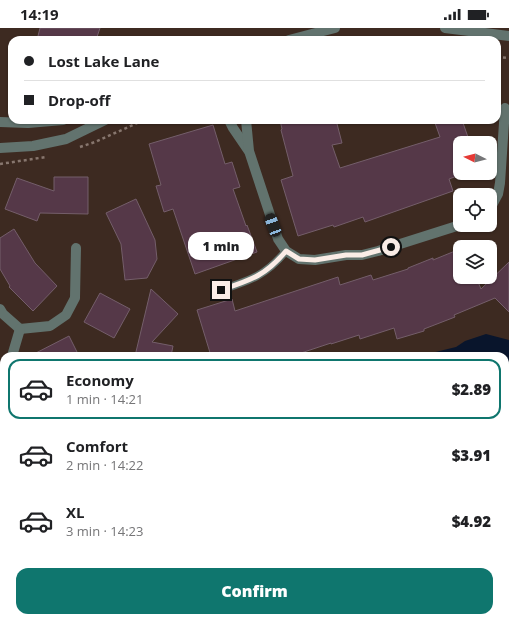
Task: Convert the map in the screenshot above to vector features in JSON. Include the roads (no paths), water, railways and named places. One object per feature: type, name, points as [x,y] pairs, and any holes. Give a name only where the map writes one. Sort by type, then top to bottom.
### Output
[{"type":"street","points":[[304,36],[335,28]]},
{"type":"street","points":[[445,28],[509,36]]},
{"type":"street","points":[[497,196],[500,183],[505,108]]},
{"type":"street","points":[[0,148],[32,146],[66,138],[96,124]]},
{"type":"street","points":[[230,124],[249,151]]},
{"type":"street","points":[[246,124],[249,151],[278,238],[286,251],[299,259],[315,260],[346,255],[362,255],[453,227]]},
{"type":"street","points":[[0,309],[20,329],[50,326],[66,315],[75,298],[76,248]]},
{"type":"street","points":[[13,352],[20,329]]},
{"type":"lane","points":[[221,290],[253,280],[260,276],[279,260],[286,251]]},
{"type":"water","points":[[486,334],[509,340],[509,352],[435,352],[456,347],[465,341]]}]
